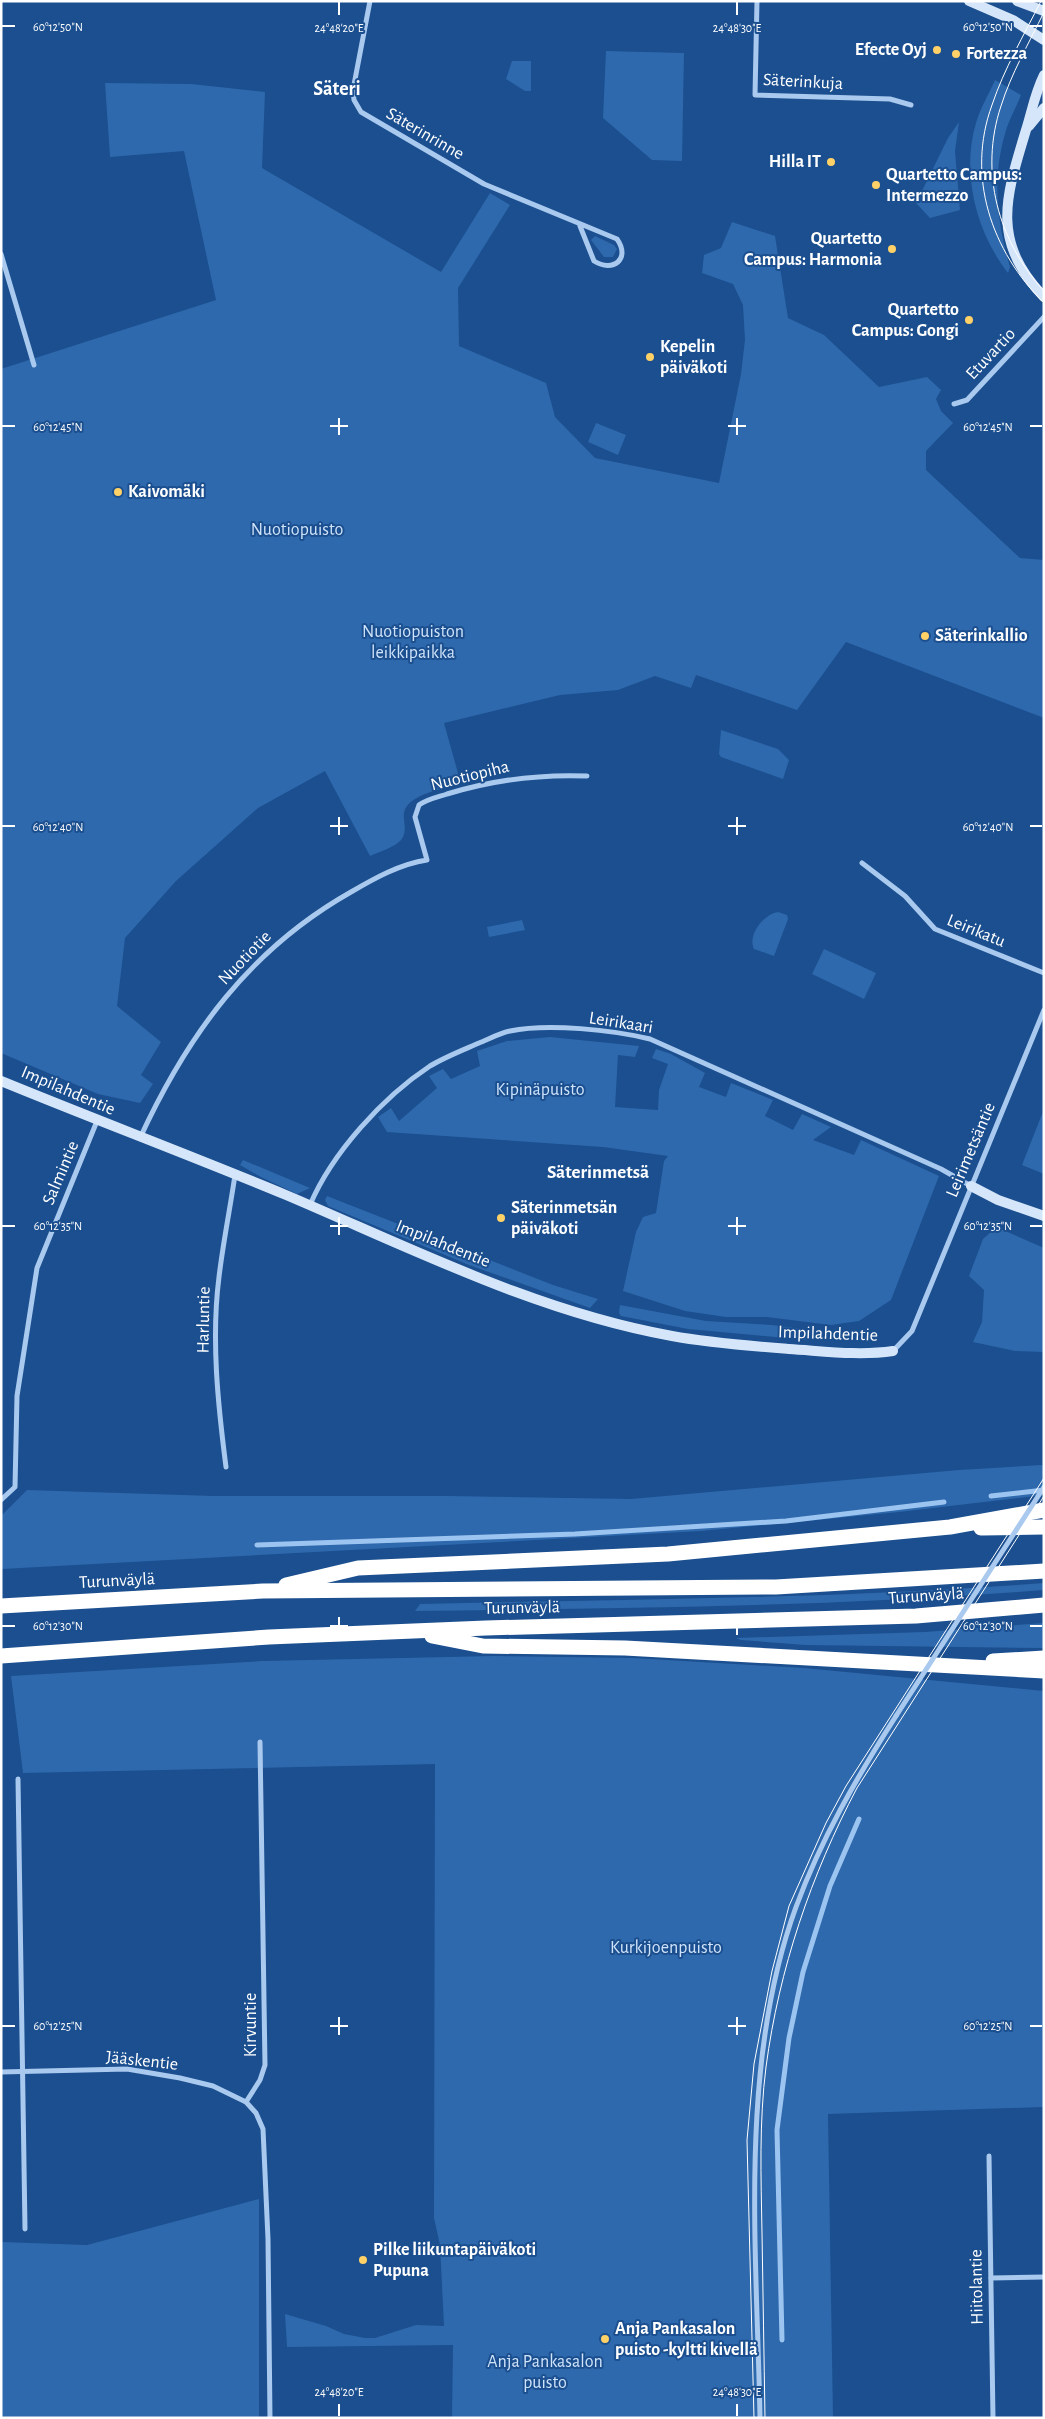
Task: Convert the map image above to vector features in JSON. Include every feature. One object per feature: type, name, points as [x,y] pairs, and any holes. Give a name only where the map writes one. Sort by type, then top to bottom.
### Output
[{"type":"highway","points":[[263,1591],[358,1568],[668,1554],[950,1527],[1044,1510]]},
{"type":"highway","points":[[950,1527],[1028,1528],[1044,1526]]},
{"type":"highway","name":"Turunväylä","points":[[1,1606],[263,1591],[776,1587],[915,1581],[1044,1571]]},
{"type":"highway","name":"Turunväylä","points":[[1,1656],[268,1637],[406,1631],[916,1616],[1044,1605]]},
{"type":"highway","points":[[406,1631],[483,1646],[625,1648],[1044,1671]]},
{"type":"highway","points":[[952,1666],[1008,1659],[1044,1658]]},
{"type":"street","name":"Säterinrinne","points":[[370,1],[353,90],[354,100],[361,112],[484,184],[580,226],[617,239],[621,245],[622,255],[616,264],[605,266],[594,261],[580,226]]},
{"type":"street","name":"Säterinkuja","points":[[758,1],[754,95],[890,99],[911,105]]},
{"type":"street","points":[[969,1],[1013,20],[1044,40]]},
{"type":"street","points":[[1017,1],[1044,11]]},
{"type":"street","points":[[1044,75],[1036,92],[1007,194],[1007,220],[1016,256],[1026,275],[1044,297]]},
{"type":"street","points":[[1026,129],[1044,108]]},
{"type":"street","points":[[1,254],[34,365]]},
{"type":"street","name":"Etuvartio","points":[[954,404],[967,400],[1044,317]]},
{"type":"street","name":"Nuotiopiha","points":[[427,860],[415,817],[418,805],[422,802],[470,787],[505,780],[556,774],[587,776]]},
{"type":"street","name":"Nuotiotie","points":[[140,1138],[170,1077],[194,1037],[229,993],[261,958],[294,928],[334,902],[401,866],[427,860]]},
{"type":"street","name":"Leirikatu","points":[[862,863],[904,896],[935,929],[1044,973]]},
{"type":"street","name":"Leirimetsäntie","points":[[893,1351],[912,1331],[1044,1010]]},
{"type":"street","name":"Leirikaari","points":[[310,1205],[318,1186],[340,1155],[393,1094],[431,1065],[464,1049],[510,1031],[543,1028],[632,1035],[650,1039],[941,1169],[971,1186]]},
{"type":"street","name":"Impilahdentie","points":[[1,1081],[97,1121],[236,1174],[519,1292],[606,1321],[671,1336],[724,1343],[854,1353],[893,1351]]},
{"type":"street","name":"Salmintie","points":[[3,1499],[15,1487],[17,1396],[37,1268],[97,1121]]},
{"type":"street","name":"Harluntie","points":[[226,1467],[219,1415],[218,1278],[236,1174]]},
{"type":"street","points":[[971,1186],[998,1200],[1044,1216]]},
{"type":"street","points":[[760,2418],[754,2140],[760,2070],[773,1996],[796,1908],[817,1856],[848,1794],[896,1716],[1044,1487]]},
{"type":"street","name":"Kirvuntie","points":[[246,2102],[260,2080],[265,2065],[260,1742]]},
{"type":"street","points":[[18,1779],[25,2229]]},
{"type":"street","name":"Jääskentie","points":[[1,2072],[127,2070],[213,2086],[246,2102]]},
{"type":"street","points":[[246,2102],[256,2113],[263,2129],[268,2239],[270,2418]]},
{"type":"street","name":"Hiitolantie","points":[[989,2156],[993,2418]]},
{"type":"street","points":[[991,2278],[1044,2277]]},
{"type":"green space","points":[[606,51],[684,53],[682,161],[652,160],[603,118]]},
{"type":"green space","points":[[512,61],[531,61],[531,91],[525,91],[506,79]]},
{"type":"green space","points":[[995,80],[1021,95],[1006,129],[998,167],[999,217],[1010,267],[1008,273],[987,239],[974,201],[971,182],[970,162],[976,123]]},
{"type":"green space","name":"Nuotiopuisto","points":[[105,83],[191,84],[265,92],[262,168],[441,272],[490,193],[510,205],[458,288],[459,346],[546,383],[555,417],[595,458],[719,483],[741,374],[745,340],[743,305],[733,284],[702,273],[704,255],[721,248],[732,222],[775,236],[788,318],[824,335],[879,387],[927,377],[941,390],[936,399],[941,411],[953,423],[926,451],[926,470],[1020,558],[1044,560],[1044,718],[846,642],[797,710],[696,675],[691,688],[655,676],[618,690],[560,695],[444,723],[461,784],[428,793],[412,801],[404,813],[405,830],[403,837],[395,845],[370,856],[325,771],[258,808],[176,881],[125,938],[117,1006],[161,1042],[141,1075],[153,1084],[140,1103],[98,1094],[1,1053],[1,369],[216,300],[184,151],[110,157]]},
{"type":"green space","points":[[959,122],[955,151],[960,210],[930,218],[916,203],[948,138]]},
{"type":"green space","points":[[595,236],[614,245],[617,249],[613,257],[604,257],[591,240]]},
{"type":"green space","points":[[596,423],[626,435],[618,455],[588,442]]},
{"type":"green space","points":[[721,730],[778,749],[789,760],[783,779],[721,757],[719,754]]},
{"type":"green space","points":[[778,912],[787,915],[788,919],[774,956],[754,949],[752,943],[755,932],[762,921]]},
{"type":"green space","points":[[522,920],[525,930],[489,937],[487,927]]},
{"type":"green space","points":[[824,949],[876,973],[864,999],[812,974]]},
{"type":"green space","name":"Kipinäpuisto","points":[[550,1037],[639,1046],[635,1057],[618,1055],[615,1107],[658,1110],[659,1090],[668,1064],[652,1058],[656,1049],[671,1054],[705,1073],[699,1087],[726,1097],[731,1083],[773,1100],[765,1116],[793,1130],[802,1114],[831,1127],[813,1140],[854,1155],[861,1140],[939,1176],[891,1300],[859,1321],[831,1325],[767,1317],[726,1317],[685,1311],[623,1291],[636,1232],[643,1217],[656,1213],[664,1161],[668,1156],[603,1147],[387,1132],[378,1117],[391,1108],[399,1121],[437,1088],[429,1076],[443,1069],[451,1079],[480,1066],[477,1051],[507,1041]]},
{"type":"green space","points":[[1044,1109],[1044,1174],[1022,1165]]},
{"type":"green space","points":[[243,1160],[310,1188],[297,1194],[240,1165]]},
{"type":"green space","points":[[327,1196],[553,1285],[598,1299],[590,1308],[469,1265],[328,1206],[325,1200]]},
{"type":"green space","points":[[993,1230],[1003,1230],[1044,1248],[1044,1352],[1015,1351],[973,1342],[982,1322],[984,1290],[969,1276],[983,1239]]},
{"type":"green space","points":[[620,1305],[706,1321],[772,1325],[825,1332],[819,1337],[807,1340],[688,1329],[621,1316],[619,1313]]},
{"type":"green space","points":[[1044,1466],[1044,1495],[899,1512],[701,1531],[2,1569],[1,1516],[27,1490],[213,1496],[446,1496],[631,1499],[959,1470]]},
{"type":"green space","points":[[1044,1583],[1044,1590],[887,1600],[730,1606],[415,1611],[420,1604],[810,1595]]},
{"type":"green space","points":[[1044,1623],[1044,1648],[805,1645],[736,1638],[925,1632]]},
{"type":"green space","name":"Kurkijoenpuisto","points":[[494,1656],[632,1658],[804,1668],[1044,1691],[1044,2107],[828,2114],[833,2418],[452,2418],[453,2345],[287,2347],[285,2314],[326,2326],[344,2334],[365,2338],[375,2338],[416,2325],[444,2326],[440,2245],[434,2218],[435,1764],[23,1773],[11,1676],[263,1661]]},
{"type":"green space","points":[[259,2199],[259,2418],[1,2418],[1,2242],[87,2245]]},
{"type":"waterway","points":[[991,1496],[1044,1490]]},
{"type":"waterway","points":[[257,1545],[575,1534],[786,1521],[944,1502]]},
{"type":"waterway","points":[[782,2340],[777,2130],[789,2038],[803,1972],[830,1886],[859,1819]]},
{"type":"tram line","points":[[1041,1],[1008,65],[992,105],[985,132],[982,159],[983,185],[988,211],[997,236],[1025,282],[1044,303]]},
{"type":"tram line","points":[[1044,12],[1005,94],[995,131],[992,156],[993,180],[1004,228],[1028,271],[1044,291]]},
{"type":"tram line","points":[[754,2418],[747,2140],[754,2064],[772,1971],[789,1906],[826,1823],[846,1786],[1044,1478]]},
{"type":"tram line","points":[[765,2418],[761,2170],[762,2108],[772,2030],[788,1959],[811,1889],[840,1821],[857,1788],[1044,1496]]},
{"type":"place","name":"Efecte Oyj","points":[[937,50]]},
{"type":"place","name":"Fortezza","points":[[956,54]]},
{"type":"place","name":"Hilla IT","points":[[831,162]]},
{"type":"place","name":"Quartetto Campus: Intermezzo","points":[[876,185]]},
{"type":"place","name":"Quartetto Campus: Harmonia","points":[[892,249]]},
{"type":"place","name":"Quartetto Campus: Gongi","points":[[969,320]]},
{"type":"place","name":"Kepelin päiväkoti","points":[[650,357]]},
{"type":"place","name":"Kaivomäki","points":[[118,492]]},
{"type":"place","name":"Säterinkallio","points":[[925,636]]},
{"type":"place","name":"Säterinmetsän päiväkoti","points":[[501,1218]]},
{"type":"place","name":"Pilke liikuntapäiväkoti Pupuna","points":[[363,2260]]},
{"type":"place","name":"Anja Pankasalon puisto -kyltti kivellä","points":[[605,2339]]},
{"type":"district","name":"Säteri","points":[[337,89]]},
{"type":"district","name":"Säterinmetsä","points":[[598,1172]]},
{"type":"park label","name":"Nuotiopuiston leikkipaikka","points":[[413,642]]},
{"type":"park label","name":"Anja Pankasalon puisto","points":[[545,2372]]}]
